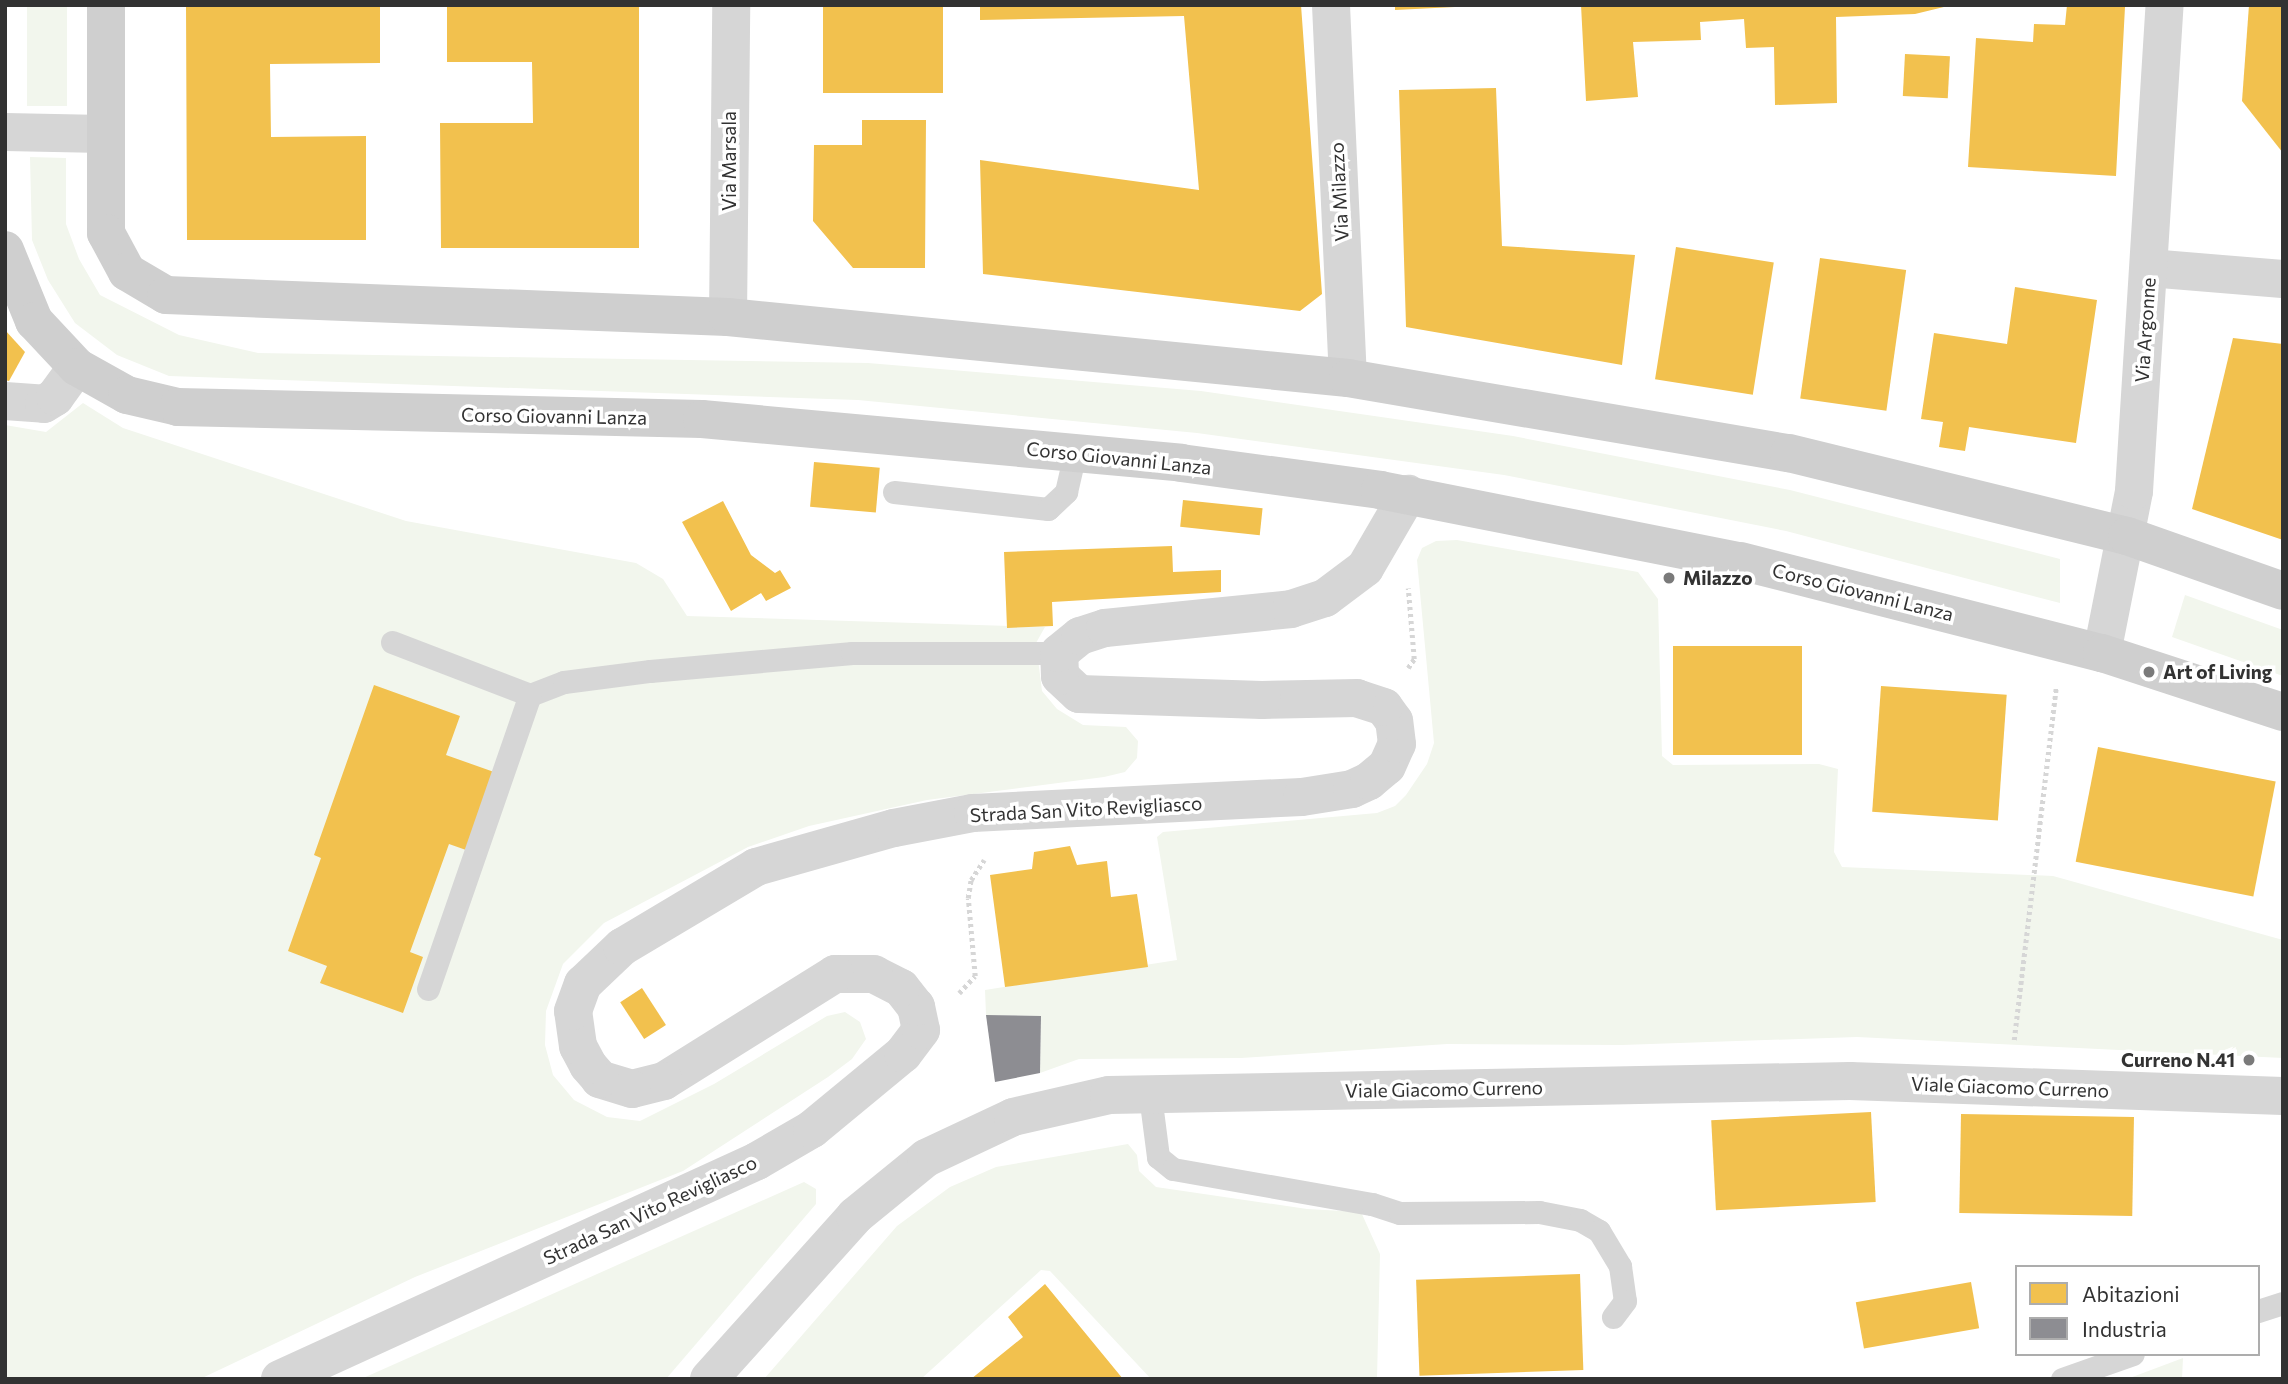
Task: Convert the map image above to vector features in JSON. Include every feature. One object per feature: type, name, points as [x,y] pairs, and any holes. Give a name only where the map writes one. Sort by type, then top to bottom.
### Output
[{"type":"street","points":[[106,5],[106,233],[127,272],[166,295],[728,317],[1348,378],[1789,453],[2127,536],[2283,591]]},
{"type":"street","name":"Via Marsala","points":[[728,317],[730,5]]},
{"type":"street","name":"Via Milazzo","points":[[1331,5],[1348,378]]},
{"type":"street","name":"Via Argonne","points":[[2102,653],[2127,536],[2149,268],[2165,5]]},
{"type":"street","points":[[5,132],[104,134]]},
{"type":"street","name":"Corso Giovanni Lanza","points":[[5,250],[34,321],[77,367],[127,395],[178,407],[702,419],[1075,453],[1408,494],[1740,561],[2102,653],[2283,712]]},
{"type":"street","points":[[2149,268],[2283,279]]},
{"type":"street","points":[[5,401],[44,404],[55,397],[77,367]]},
{"type":"street","points":[[1059,653],[1080,636],[1105,628],[1291,609],[1325,598],[1365,568],[1408,494]]},
{"type":"street","name":"Strada San Vito Revigliasco","points":[[281,1379],[685,1197],[812,1129],[902,1055],[921,1030],[916,1007],[901,988],[874,974],[835,974],[664,1081],[632,1089],[600,1079],[588,1065],[578,1046],[573,1011],[583,984],[622,947],[756,867],[894,828],[973,813],[1302,797],[1352,789],[1387,766],[1397,744],[1394,721],[1384,707],[1357,698],[1262,700],[1079,694],[1060,676],[1059,653]]},
{"type":"street","name":"Viale Giacomo Curreno","points":[[709,1379],[855,1216],[926,1158],[1013,1117],[1109,1095],[1850,1081],[2283,1096]]},
{"type":"lane","points":[[894,492],[1048,509],[1066,492],[1075,453]]},
{"type":"lane","points":[[393,642],[530,695],[565,682],[613,675],[852,653],[1059,653]]},
{"type":"lane","points":[[428,989],[530,695]]},
{"type":"lane","points":[[1150,1095],[1158,1157],[1173,1170],[1372,1203],[1400,1213],[1539,1212],[1580,1220],[1599,1231],[1620,1266],[1625,1300],[1613,1317]]},
{"type":"lane","points":[[2260,1310],[2283,1303]]},
{"type":"lane","points":[[2062,1379],[2127,1356]]},
{"type":"path","points":[[2013,1087],[2013,1046],[2062,642]]},
{"type":"path","points":[[916,1007],[965,991],[975,976],[968,898],[971,880],[987,856]]},
{"type":"shaded area","points":[[27,5],[67,5],[67,106],[27,106]]},
{"type":"shaded area","points":[[30,157],[66,158],[66,224],[79,259],[100,295],[179,335],[258,353],[868,363],[1201,391],[1513,436],[1790,490],[2060,559],[2060,603],[1786,531],[1504,475],[1197,433],[858,400],[169,376],[117,355],[75,323],[48,280],[32,240]]},
{"type":"shaded area","points":[[83,403],[123,428],[406,521],[636,563],[663,579],[687,616],[1045,627],[1036,643],[1042,691],[1057,709],[1083,725],[1126,727],[1138,741],[1137,758],[1125,772],[1104,777],[927,800],[809,826],[748,847],[604,923],[563,964],[546,1011],[545,1045],[553,1075],[574,1100],[607,1117],[640,1121],[714,1084],[827,1016],[845,1012],[860,1022],[866,1039],[852,1059],[828,1077],[683,1171],[415,1277],[200,1379],[5,1379],[5,425],[46,432]]},
{"type":"shaded area","points":[[1457,540],[1638,572],[1658,599],[1662,756],[1673,765],[1819,764],[1838,769],[1834,852],[1842,867],[2053,876],[2283,940],[2283,1058],[1857,1037],[1622,1045],[1447,1044],[1241,1058],[1079,1059],[1040,1073],[1041,1016],[986,1015],[985,990],[1177,960],[1157,837],[1163,832],[1377,813],[1395,806],[1406,795],[1427,764],[1434,743],[1417,560],[1422,548],[1436,541]]},
{"type":"shaded area","points":[[2185,595],[2283,630],[2283,676],[2172,637]]},
{"type":"shaded area","points":[[1128,1144],[1137,1155],[1139,1171],[1156,1187],[1307,1209],[1361,1212],[1380,1254],[1377,1379],[1151,1379],[1050,1271],[1041,1270],[921,1379],[764,1379],[897,1226],[950,1187],[996,1167]]},
{"type":"shaded area","points":[[804,1182],[816,1189],[816,1204],[666,1379],[361,1379]]},
{"type":"shaded area","points":[[2183,1358],[2182,1379],[2127,1379]]},
{"type":"building: Abitazioni","points":[[186,5],[380,5],[380,63],[270,64],[271,137],[366,136],[366,240],[187,240]]},
{"type":"building: Abitazioni","points":[[447,5],[639,5],[639,248],[441,248],[440,123],[533,123],[532,62],[447,62]]},
{"type":"building: Abitazioni","points":[[823,5],[943,5],[943,93],[823,93]]},
{"type":"building: Abitazioni","points":[[980,5],[1301,5],[1322,294],[1300,311],[983,274],[980,160],[1199,190],[1184,16],[980,20]]},
{"type":"building: Abitazioni","points":[[1395,5],[1455,5],[1455,7],[1395,10]]},
{"type":"building: Abitazioni","points":[[1581,5],[1948,6],[1915,14],[1836,17],[1837,103],[1775,105],[1774,47],[1746,48],[1744,19],[1700,22],[1701,40],[1633,42],[1638,97],[1586,101]]},
{"type":"building: Abitazioni","points":[[2067,5],[2125,7],[2116,176],[1968,167],[1976,38],[2033,42],[2034,24],[2065,25]]},
{"type":"building: Abitazioni","points":[[2249,5],[2283,5],[2283,153],[2242,101]]},
{"type":"building: Abitazioni","points":[[1905,54],[1950,56],[1948,98],[1903,96]]},
{"type":"building: Abitazioni","points":[[1496,88],[1502,246],[1635,255],[1622,365],[1406,327],[1399,90]]},
{"type":"building: Abitazioni","points":[[862,120],[926,120],[925,268],[853,268],[813,221],[814,145],[862,145]]},
{"type":"building: Abitazioni","points":[[1676,247],[1774,262],[1753,395],[1655,379]]},
{"type":"building: Abitazioni","points":[[1820,258],[1906,270],[1886,411],[1800,399]]},
{"type":"building: Abitazioni","points":[[2015,287],[2097,300],[2076,443],[1969,427],[1965,451],[1939,447],[1943,422],[1921,419],[1934,333],[2007,344]]},
{"type":"building: Abitazioni","points":[[5,330],[25,352],[9,381],[5,380]]},
{"type":"building: Abitazioni","points":[[2233,338],[2283,344],[2283,540],[2192,509]]},
{"type":"building: Abitazioni","points":[[814,462],[880,468],[876,513],[810,507]]},
{"type":"building: Abitazioni","points":[[1183,500],[1263,508],[1260,535],[1180,527]]},
{"type":"building: Abitazioni","points":[[723,501],[751,555],[775,573],[780,570],[791,588],[766,601],[761,593],[731,611],[682,522]]},
{"type":"building: Abitazioni","points":[[1172,546],[1173,572],[1221,570],[1221,592],[1052,602],[1053,626],[1007,628],[1004,552]]},
{"type":"building: Abitazioni","points":[[1673,646],[1802,646],[1802,755],[1673,755]]},
{"type":"building: Abitazioni","points":[[374,685],[460,716],[446,755],[494,772],[466,850],[449,844],[410,952],[423,957],[403,1013],[320,983],[327,966],[288,951],[321,858],[314,855]]},
{"type":"building: Abitazioni","points":[[1881,686],[2007,695],[1998,820],[1872,812]]},
{"type":"building: Abitazioni","points":[[2098,747],[2276,782],[2253,896],[2076,862]]},
{"type":"building: Abitazioni","points":[[1070,846],[1077,865],[1107,861],[1111,897],[1137,894],[1148,967],[1005,987],[990,875],[1032,869],[1034,852]]},
{"type":"building: Abitazioni","points":[[642,988],[666,1025],[644,1039],[620,1002]]},
{"type":"building: Abitazioni","points":[[1871,1112],[1876,1202],[1716,1210],[1711,1120]]},
{"type":"building: Abitazioni","points":[[1961,1114],[2134,1117],[2132,1216],[1959,1213]]},
{"type":"building: Abitazioni","points":[[1580,1274],[1583,1370],[1419,1376],[1416,1280]]},
{"type":"building: Abitazioni","points":[[1971,1282],[1979,1328],[1864,1349],[1856,1302]]},
{"type":"building: Abitazioni","points":[[1045,1284],[1123,1379],[971,1379],[1023,1337],[1008,1317]]},
{"type":"building: Industria","points":[[986,1015],[1041,1016],[1040,1073],[995,1082]]},
{"type":"place","name":"Milazzo","points":[[1669,578]]},
{"type":"place","name":"Art of Living","points":[[2149,672]]},
{"type":"place","name":"Curreno N.41","points":[[2249,1060]]}]
